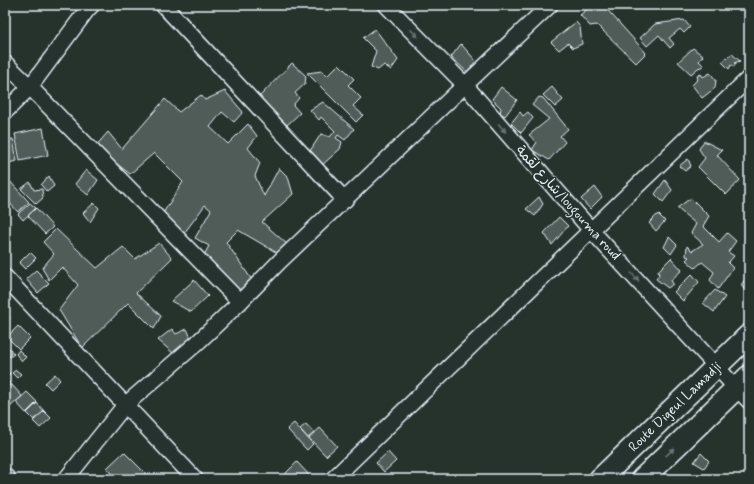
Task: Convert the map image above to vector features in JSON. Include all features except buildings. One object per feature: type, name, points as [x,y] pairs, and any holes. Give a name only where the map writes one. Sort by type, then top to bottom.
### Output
[{"type":"main road","name":"Route Digeul Lamadji","points":[[600,479],[749,335]]},
{"type":"main road","points":[[642,479],[745,388]]},
{"type":"street","points":[[5,112],[30,87],[92,5]]},
{"type":"street","points":[[163,5],[345,200]]},
{"type":"street","name":"شارع لقمة/lougouma roud","points":[[386,5],[464,85],[591,230],[717,367],[745,388]]},
{"type":"street","points":[[66,479],[125,405],[240,302],[280,261],[550,5]]},
{"type":"street","points":[[5,63],[240,302]]},
{"type":"street","points":[[333,479],[749,78]]},
{"type":"street","points":[[5,277],[195,479]]},
{"type":"street","points":[[5,476],[8,479]]}]
